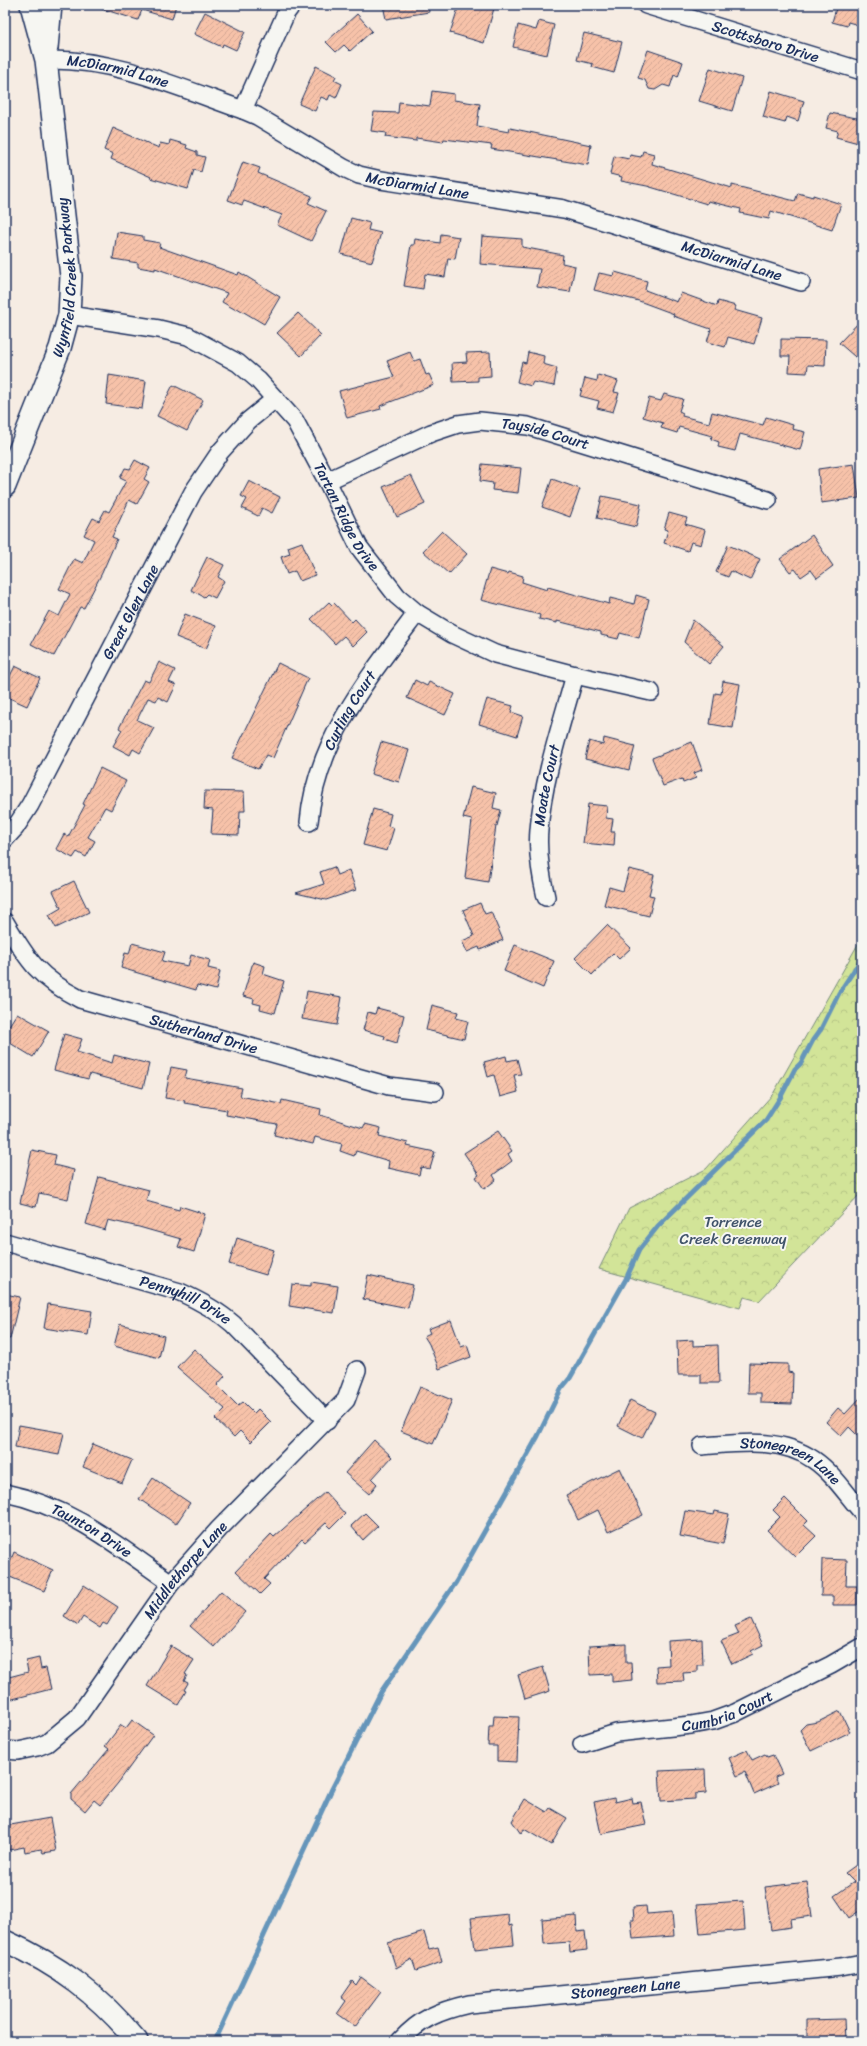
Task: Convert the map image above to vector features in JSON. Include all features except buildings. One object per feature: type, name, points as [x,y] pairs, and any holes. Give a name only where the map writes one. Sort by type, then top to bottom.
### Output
[{"type":"street","name":"Wynfield Creek Parkway","points":[[5,486],[60,348],[69,315],[71,276],[46,60],[30,5]]},
{"type":"street","name":"Wynfield Creek Parkway","points":[[46,60],[51,5]]},
{"type":"street","points":[[243,110],[286,13],[292,5]]},
{"type":"street","name":"Scottsboro Drive","points":[[646,5],[862,72]]},
{"type":"street","name":"McDiarmid Lane","points":[[46,60],[68,59],[113,67],[243,110],[257,116],[344,168],[359,175],[381,180],[564,209],[801,282]]},
{"type":"street","name":"Tartan Ridge Drive","points":[[69,315],[159,329],[188,336],[214,348],[238,363],[258,380],[295,421],[327,481],[359,547],[398,596],[418,613],[452,634],[481,648],[574,675],[651,692]]},
{"type":"street","name":"Great Glen Lane","points":[[5,839],[15,828],[30,805],[193,492],[220,452],[248,421],[275,399]]},
{"type":"street","name":"Tayside Court","points":[[327,481],[431,432],[458,424],[480,421],[528,426],[768,500]]},
{"type":"street","name":"Curling Court","points":[[309,822],[311,801],[315,783],[331,742],[355,699],[418,613]]},
{"type":"street","name":"Moate Court","points":[[546,897],[540,860],[538,831],[546,782],[574,675]]},
{"type":"street","name":"Sutherland Drive","points":[[5,922],[33,967],[58,988],[80,999],[389,1086],[435,1092]]},
{"type":"street","name":"Pennyhill Drive","points":[[5,1242],[180,1292],[201,1301],[234,1324],[327,1421]]},
{"type":"street","name":"Middlethorpe Lane","points":[[5,1750],[18,1751],[37,1747],[47,1743],[69,1726],[92,1699],[123,1649],[171,1583],[219,1529],[346,1400],[357,1370]]},
{"type":"street","name":"Stonegreen Lane","points":[[702,1446],[761,1443],[783,1445],[799,1451],[826,1470],[862,1512]]},
{"type":"street","name":"Taunton Drive","points":[[5,1493],[46,1504],[73,1516],[171,1583]]},
{"type":"street","name":"Cumbria Court","points":[[582,1744],[616,1732],[691,1725],[713,1721],[735,1713],[831,1665],[862,1647]]},
{"type":"street","points":[[5,1941],[30,1952],[83,1985],[105,2005],[137,2041]]},
{"type":"street","name":"Stonegreen Lane","points":[[400,2041],[418,2023],[428,2016],[469,2004],[842,1967],[862,1963]]},
{"type":"green space","name":"Torrence Creek Greenway","points":[[862,937],[862,1192],[759,1301],[744,1297],[740,1308],[599,1269],[629,1208],[706,1169],[773,1094]]},
{"type":"waterway","points":[[215,2041],[331,1791],[381,1692],[456,1582],[538,1436],[561,1389],[570,1378],[626,1279],[639,1250],[658,1226],[766,1120],[780,1098],[795,1069],[801,1063],[813,1040],[821,1029],[839,993],[862,958]]}]
